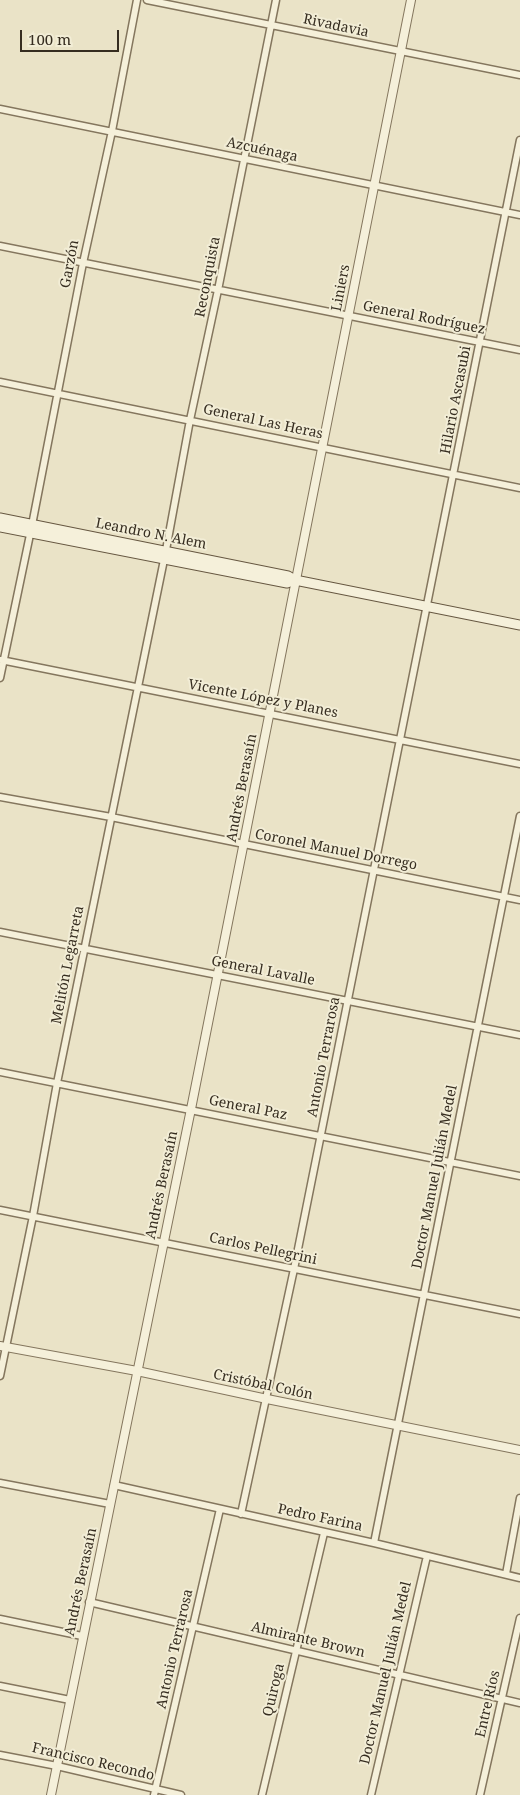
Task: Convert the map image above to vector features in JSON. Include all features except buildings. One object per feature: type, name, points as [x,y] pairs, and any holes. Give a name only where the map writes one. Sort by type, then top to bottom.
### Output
[{"type":"main road","name":"Leandro N. Alem","points":[[0,518],[31,529]]},
{"type":"main road","name":"Leandro N. Alem","points":[[0,527],[31,529],[165,555],[287,583],[295,580],[520,624]]},
{"type":"street","name":"Garzón","points":[[0,678],[2,660],[31,529],[137,0]]},
{"type":"street","name":"Rivadavia","points":[[147,0],[520,75]]},
{"type":"street","name":"Reconquista","points":[[165,555],[190,420],[276,0]]},
{"type":"street","name":"Liniers","points":[[295,580],[411,0]]},
{"type":"street","name":"Azcuénaga","points":[[0,109],[520,215]]},
{"type":"street","name":"Hilario Ascasubi","points":[[426,605],[520,140]]},
{"type":"street","name":"General Rodríguez","points":[[0,246],[520,350]]},
{"type":"street","name":"General Las Heras","points":[[0,382],[520,488]]},
{"type":"street","name":"Melitón Legarreta","points":[[0,1376],[3,1347],[33,1216],[57,1083],[165,555]]},
{"type":"street","name":"Andrés Berasaín","points":[[51,1795],[191,1109],[295,580]]},
{"type":"street","name":"Antonio Terrarosa","points":[[241,1514],[294,1269],[426,605]]},
{"type":"street","name":"Vicente López y Planes","points":[[2,660],[520,764]]},
{"type":"street","name":"Coronel Manuel Dorrego","points":[[0,797],[520,900]]},
{"type":"street","name":"Doctor Manuel Julián Medel","points":[[374,1543],[520,816]]},
{"type":"street","name":"General Lavalle","points":[[0,932],[520,1035]]},
{"type":"street","name":"General Paz","points":[[0,1072],[520,1176]]},
{"type":"street","name":"Carlos Pellegrini","points":[[0,1210],[520,1314]]},
{"type":"street","name":"Cristóbal Colón","points":[[3,1347],[137,1371],[520,1450]]},
{"type":"street","points":[[0,1483],[110,1504]]},
{"type":"street","name":"Pedro Farina","points":[[114,1485],[374,1543],[520,1578]]},
{"type":"street","points":[[506,1574],[520,1498]]},
{"type":"street","name":"Antonio Terrarosa","points":[[154,1792],[220,1509]]},
{"type":"street","name":"Quiroga","points":[[262,1795],[324,1532]]},
{"type":"street","name":"Doctor Manuel Julián Medel","points":[[371,1795],[426,1556]]},
{"type":"street","name":"Almirante Brown","points":[[89,1602],[520,1703]]},
{"type":"street","name":"Entre Ríos","points":[[480,1795],[520,1618]]},
{"type":"street","points":[[0,1619],[82,1636]]},
{"type":"street","points":[[0,1686],[70,1700]]},
{"type":"street","name":"Francisco Recondo","points":[[0,1755],[57,1766],[154,1792],[181,1795]]}]
